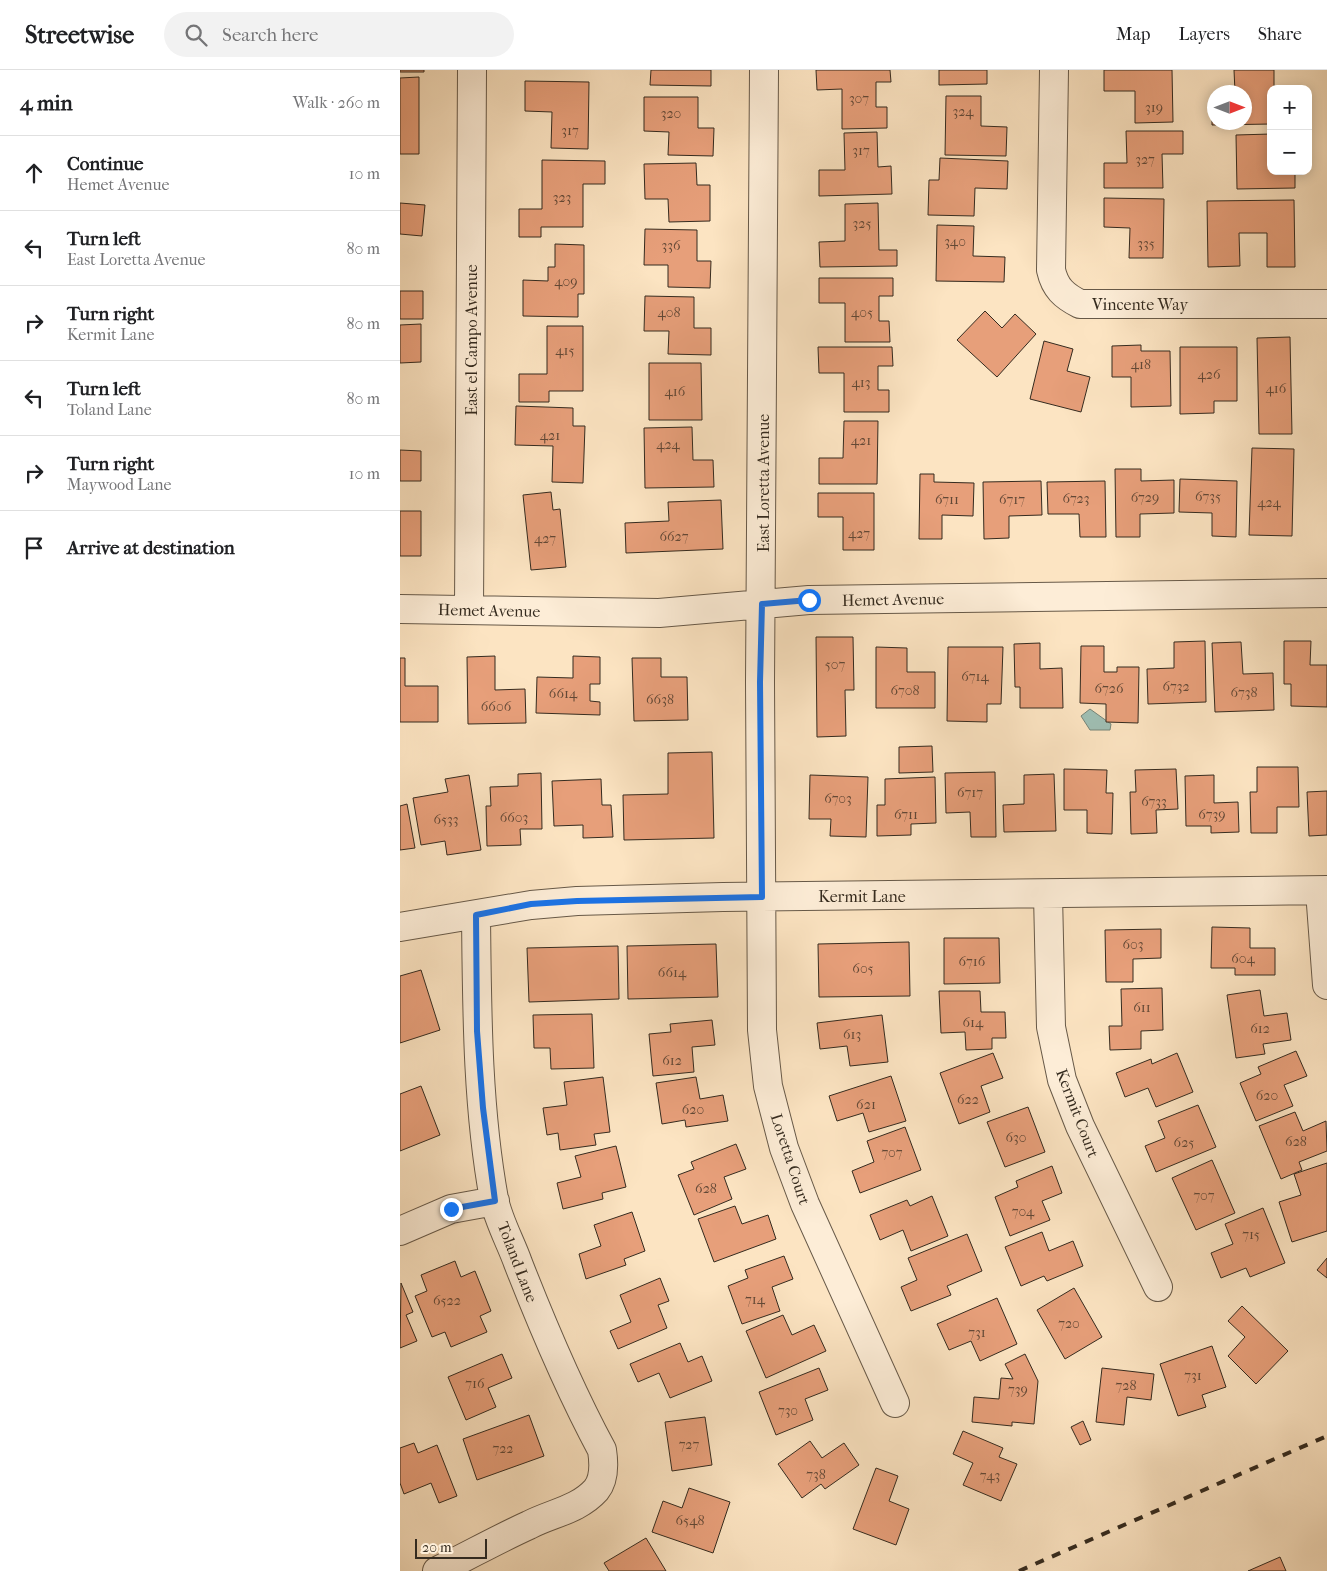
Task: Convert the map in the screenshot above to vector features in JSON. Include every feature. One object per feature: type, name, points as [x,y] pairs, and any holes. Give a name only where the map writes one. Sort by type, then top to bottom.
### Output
[{"type":"street","name":"East el Campo Avenue","points":[[469,610],[472,70]]},
{"type":"street","name":"East Loretta Avenue","points":[[762,897],[760,682],[764,70]]},
{"type":"street","name":"Vincente Way","points":[[1054,70],[1051,270],[1058,289],[1067,298],[1080,304],[1327,304]]},
{"type":"street","name":"Hemet Avenue","points":[[400,609],[659,613],[809,600],[1327,593]]},
{"type":"street","name":"Kermit Lane","points":[[400,927],[531,904],[577,901],[1323,890]]},
{"type":"street","points":[[1323,890],[1327,985]]},
{"type":"street","name":"Kermit Court","points":[[1048,895],[1051,1027],[1062,1080],[1080,1126],[1158,1287]]},
{"type":"street","name":"Loretta Court","points":[[762,897],[762,1030],[768,1086],[784,1148],[805,1204],[895,1403]]},
{"type":"street","name":"Toland Lane","points":[[437,1571],[531,1524],[582,1504],[597,1488],[602,1476],[602,1450],[573,1396],[546,1336],[495,1201],[483,1108],[477,1031],[476,915]]},
{"type":"street","points":[[400,1231],[451,1209],[495,1201]]},
{"type":"water","points":[[1090,709],[1111,724],[1110,730],[1090,730],[1081,716]]},
{"type":"building","points":[[400,70],[424,70],[424,72],[400,72]]},
{"type":"building","points":[[651,70],[711,70],[711,86],[650,85]]},
{"type":"building","points":[[816,70],[890,70],[891,82],[876,82],[876,107],[887,107],[887,128],[842,129],[842,89],[817,90]]},
{"type":"building","points":[[939,70],[987,70],[987,84],[939,85]]},
{"type":"building","points":[[1104,70],[1172,70],[1173,122],[1135,123],[1135,91],[1104,91]]},
{"type":"building","points":[[1234,70],[1274,70],[1274,85],[1267,85],[1267,124],[1252,124],[1252,85],[1235,85]]},
{"type":"building","points":[[419,77],[419,154],[400,154],[400,78]]},
{"type":"building","points":[[525,81],[589,82],[588,149],[551,148],[552,112],[525,111]]},
{"type":"building","points":[[946,96],[981,96],[981,126],[1007,127],[1006,156],[945,155]]},
{"type":"building","points":[[644,97],[698,97],[698,128],[714,128],[713,156],[668,155],[669,132],[644,131]]},
{"type":"building","points":[[1126,131],[1183,131],[1183,154],[1162,154],[1163,188],[1104,188],[1104,163],[1127,163]]},
{"type":"building","points":[[877,132],[878,167],[891,166],[892,194],[819,196],[819,170],[845,170],[844,133]]},
{"type":"building","points":[[1267,134],[1267,175],[1295,175],[1295,188],[1237,189],[1236,135]]},
{"type":"building","points":[[940,158],[1008,161],[1007,189],[975,188],[974,216],[928,215],[929,180],[939,180]]},
{"type":"building","points":[[542,160],[605,161],[605,184],[583,184],[583,227],[541,227],[541,237],[519,237],[519,209],[542,209]]},
{"type":"building","points":[[696,163],[697,185],[710,185],[710,221],[669,222],[668,199],[645,199],[644,164]]},
{"type":"building","points":[[1104,198],[1164,199],[1163,258],[1129,258],[1130,228],[1104,227]]},
{"type":"building","points":[[1294,200],[1295,267],[1267,267],[1267,233],[1239,233],[1240,266],[1208,267],[1207,201]]},
{"type":"building","points":[[400,203],[425,205],[422,236],[400,234]]},
{"type":"building","points":[[878,203],[879,250],[897,250],[897,266],[820,267],[819,242],[845,241],[845,204]]},
{"type":"building","points":[[937,225],[974,226],[973,256],[1005,257],[1004,282],[936,281]]},
{"type":"building","points":[[645,229],[697,230],[697,261],[711,261],[710,288],[668,287],[668,265],[644,265]]},
{"type":"building","points":[[555,244],[584,245],[584,294],[578,294],[578,317],[523,316],[523,280],[548,281],[548,267],[555,267]]},
{"type":"building","points":[[819,278],[893,278],[893,296],[879,296],[879,321],[889,321],[890,342],[845,342],[845,303],[819,303]]},
{"type":"building","points":[[400,291],[423,291],[423,319],[400,319]]},
{"type":"building","points":[[645,296],[694,297],[694,328],[711,328],[711,355],[668,354],[669,331],[644,331]]},
{"type":"building","points":[[985,311],[1002,328],[1015,314],[1036,334],[997,377],[957,340]]},
{"type":"building","points":[[421,324],[421,362],[400,363],[400,325]]},
{"type":"building","points":[[547,326],[583,326],[583,391],[549,391],[549,402],[519,402],[519,374],[547,374]]},
{"type":"building","points":[[1290,337],[1292,434],[1259,434],[1257,338]]},
{"type":"building","points":[[1044,341],[1073,349],[1067,371],[1090,377],[1081,412],[1030,399]]},
{"type":"building","points":[[1141,345],[1141,351],[1170,351],[1171,406],[1131,407],[1131,377],[1112,377],[1112,346]]},
{"type":"building","points":[[818,347],[892,347],[893,366],[878,366],[878,390],[889,390],[889,412],[844,412],[844,373],[819,373]]},
{"type":"building","points":[[1180,347],[1237,347],[1237,401],[1214,401],[1214,413],[1180,414]]},
{"type":"building","points":[[649,363],[701,363],[702,420],[649,420]]},
{"type":"building","points":[[516,406],[573,408],[573,426],[585,426],[583,483],[552,482],[553,446],[515,445]]},
{"type":"building","points":[[844,421],[878,421],[877,484],[819,484],[819,458],[843,458]]},
{"type":"building","points":[[692,427],[693,460],[713,460],[714,487],[645,488],[644,428]]},
{"type":"building","points":[[1252,448],[1294,449],[1292,536],[1249,535]]},
{"type":"building","points":[[400,450],[421,451],[421,481],[400,481]]},
{"type":"building","points":[[1115,469],[1141,469],[1141,481],[1174,480],[1174,513],[1140,514],[1140,537],[1116,537]]},
{"type":"building","points":[[920,474],[934,474],[934,482],[974,483],[973,516],[942,515],[942,539],[919,539]]},
{"type":"building","points":[[1180,479],[1237,481],[1236,537],[1212,536],[1212,513],[1179,512]]},
{"type":"building","points":[[1041,481],[1042,515],[1009,516],[1009,538],[984,539],[983,482]]},
{"type":"building","points":[[1105,481],[1106,537],[1080,537],[1079,514],[1048,514],[1047,482]]},
{"type":"building","points":[[551,492],[553,510],[560,509],[566,567],[531,570],[523,495]]},
{"type":"building","points":[[818,493],[874,493],[874,550],[843,550],[843,517],[818,517]]},
{"type":"building","points":[[721,500],[723,549],[626,553],[625,523],[669,521],[668,502]]},
{"type":"building","points":[[400,511],[421,511],[421,556],[400,556]]},
{"type":"building","points":[[816,637],[853,637],[854,690],[845,690],[846,736],[817,737]]},
{"type":"building","points":[[1205,641],[1206,702],[1148,704],[1147,669],[1174,668],[1174,642]]},
{"type":"building","points":[[1284,641],[1311,641],[1310,665],[1327,665],[1327,707],[1291,706],[1291,684],[1284,684]]},
{"type":"building","points":[[1241,642],[1243,674],[1273,673],[1274,710],[1215,712],[1212,643]]},
{"type":"building","points":[[1040,643],[1040,669],[1062,668],[1063,708],[1020,708],[1020,687],[1015,687],[1014,644]]},
{"type":"building","points":[[1081,646],[1104,646],[1104,672],[1117,672],[1117,667],[1139,667],[1138,723],[1106,722],[1106,704],[1080,703]]},
{"type":"building","points":[[876,647],[907,648],[907,672],[935,672],[935,708],[876,708]]},
{"type":"building","points":[[948,647],[1003,647],[1001,704],[987,704],[987,722],[947,721]]},
{"type":"building","points":[[495,656],[495,690],[525,689],[526,723],[468,724],[467,657]]},
{"type":"building","points":[[573,656],[600,657],[600,684],[590,684],[590,701],[600,702],[600,715],[536,713],[537,677],[573,678]]},
{"type":"building","points":[[400,658],[405,658],[405,686],[438,686],[438,722],[400,722]]},
{"type":"building","points":[[632,658],[661,658],[661,677],[687,677],[688,720],[634,721]]},
{"type":"building","points":[[932,746],[933,772],[899,773],[899,747]]},
{"type":"building","points":[[712,752],[714,838],[624,840],[623,795],[668,794],[668,753]]},
{"type":"building","points":[[1257,767],[1298,767],[1299,807],[1277,807],[1277,833],[1251,833],[1250,792],[1257,792]]},
{"type":"building","points":[[1064,769],[1107,770],[1106,793],[1113,793],[1112,834],[1087,833],[1087,810],[1064,810]]},
{"type":"building","points":[[1176,769],[1178,809],[1156,810],[1157,833],[1131,834],[1130,792],[1136,792],[1135,770]]},
{"type":"building","points":[[995,772],[996,837],[971,837],[970,812],[946,813],[945,773]]},
{"type":"building","points":[[541,773],[542,829],[520,829],[521,845],[487,846],[486,806],[491,806],[490,787],[518,786],[518,774]]},
{"type":"building","points":[[1054,774],[1056,831],[1004,832],[1003,805],[1024,804],[1024,775]]},
{"type":"building","points":[[469,775],[481,850],[447,855],[445,841],[421,845],[413,798],[448,792],[445,779]]},
{"type":"building","points":[[810,775],[868,777],[866,837],[830,836],[831,819],[809,819]]},
{"type":"building","points":[[1214,775],[1214,803],[1238,802],[1239,832],[1211,833],[1211,826],[1186,826],[1185,776]]},
{"type":"building","points":[[935,777],[936,823],[911,824],[911,835],[877,836],[877,805],[885,805],[885,779]]},
{"type":"building","points":[[601,779],[602,805],[611,805],[613,837],[583,838],[583,825],[554,826],[552,781]]},
{"type":"building","points":[[1327,791],[1327,835],[1309,836],[1307,792]]},
{"type":"building","points":[[407,804],[415,848],[400,850],[400,806]]},
{"type":"building","points":[[1212,927],[1250,928],[1250,948],[1275,948],[1275,975],[1235,975],[1235,968],[1211,968]]},
{"type":"building","points":[[1161,929],[1161,958],[1133,959],[1133,982],[1106,982],[1105,930]]},
{"type":"building","points":[[944,938],[999,938],[1000,983],[944,984]]},
{"type":"building","points":[[909,942],[910,996],[819,997],[818,944]]},
{"type":"building","points":[[716,944],[718,997],[628,999],[627,946]]},
{"type":"building","points":[[618,946],[619,999],[529,1002],[527,948]]},
{"type":"building","points":[[421,970],[440,1030],[400,1043],[400,976]]},
{"type":"building","points":[[1162,988],[1163,1030],[1141,1031],[1141,1049],[1110,1050],[1109,1026],[1122,1026],[1121,989]]},
{"type":"building","points":[[1260,990],[1264,1016],[1287,1013],[1291,1040],[1263,1044],[1265,1054],[1236,1058],[1227,995]]},
{"type":"building","points":[[939,991],[980,991],[981,1012],[1005,1012],[1006,1038],[992,1038],[992,1049],[966,1050],[965,1032],[941,1033]]},
{"type":"building","points":[[592,1014],[594,1068],[551,1069],[550,1048],[534,1048],[533,1015]]},
{"type":"building","points":[[882,1015],[888,1062],[850,1066],[847,1046],[820,1049],[817,1023]]},
{"type":"building","points":[[712,1020],[715,1045],[692,1047],[694,1072],[653,1076],[649,1034],[671,1032],[670,1024]]},
{"type":"building","points":[[1296,1051],[1307,1076],[1284,1085],[1293,1106],[1256,1121],[1240,1083],[1261,1074],[1258,1067]]},
{"type":"building","points":[[993,1053],[1003,1078],[981,1086],[990,1112],[959,1124],[940,1073]]},
{"type":"building","points":[[1177,1053],[1193,1092],[1156,1107],[1148,1088],[1125,1097],[1116,1073],[1151,1059],[1152,1064]]},
{"type":"building","points":[[891,1076],[906,1121],[869,1132],[863,1113],[837,1121],[829,1096]]},
{"type":"building","points":[[603,1077],[610,1132],[594,1134],[596,1145],[560,1150],[558,1133],[547,1135],[543,1108],[567,1105],[564,1082]]},
{"type":"building","points":[[696,1077],[700,1099],[723,1095],[728,1121],[686,1127],[685,1120],[662,1124],[656,1083]]},
{"type":"building","points":[[421,1086],[440,1135],[400,1151],[400,1094]]},
{"type":"building","points":[[1198,1105],[1216,1147],[1156,1172],[1145,1146],[1165,1138],[1158,1121]]},
{"type":"building","points":[[1028,1107],[1045,1152],[1005,1167],[987,1122]]},
{"type":"building","points":[[1295,1112],[1303,1131],[1326,1121],[1327,1151],[1299,1162],[1302,1170],[1281,1179],[1259,1126]]},
{"type":"building","points":[[905,1127],[921,1170],[860,1193],[852,1171],[874,1162],[867,1141]]},
{"type":"building","points":[[736,1144],[746,1169],[724,1177],[732,1199],[694,1215],[678,1175],[694,1169],[691,1162]]},
{"type":"building","points":[[616,1146],[626,1187],[602,1193],[603,1199],[563,1209],[557,1183],[581,1177],[575,1156]]},
{"type":"building","points":[[1212,1160],[1235,1213],[1196,1230],[1172,1178]]},
{"type":"building","points":[[1327,1163],[1327,1231],[1292,1242],[1279,1202],[1301,1195],[1294,1174]]},
{"type":"building","points":[[1052,1166],[1062,1193],[1042,1201],[1050,1220],[1010,1236],[995,1197],[1018,1187],[1016,1181]]},
{"type":"building","points":[[932,1196],[948,1236],[911,1251],[903,1230],[880,1240],[870,1215],[907,1200],[910,1206]]},
{"type":"building","points":[[735,1206],[742,1224],[768,1215],[776,1239],[714,1262],[698,1219]]},
{"type":"building","points":[[1263,1208],[1285,1263],[1250,1277],[1246,1268],[1221,1278],[1211,1253],[1233,1244],[1225,1224]]},
{"type":"building","points":[[632,1212],[645,1251],[624,1259],[626,1265],[586,1279],[579,1254],[601,1246],[594,1225]]},
{"type":"building","points":[[1042,1232],[1049,1251],[1073,1241],[1083,1266],[1047,1281],[1044,1276],[1021,1286],[1005,1247]]},
{"type":"building","points":[[967,1234],[982,1271],[947,1286],[951,1295],[911,1311],[901,1287],[917,1280],[908,1258]]},
{"type":"building","points":[[784,1256],[793,1279],[772,1287],[780,1311],[742,1324],[728,1286],[748,1278],[745,1270]]},
{"type":"building","points":[[1327,1258],[1327,1278],[1317,1270]]},
{"type":"building","points":[[455,1261],[461,1277],[475,1271],[491,1311],[480,1316],[487,1332],[451,1347],[445,1332],[432,1337],[415,1296],[427,1291],[421,1275]]},
{"type":"building","points":[[660,1278],[669,1301],[658,1305],[667,1328],[618,1349],[610,1331],[631,1322],[620,1295]]},
{"type":"building","points":[[401,1283],[413,1312],[406,1315],[417,1341],[400,1348]]},
{"type":"building","points":[[1074,1288],[1102,1337],[1065,1359],[1037,1310]]},
{"type":"building","points":[[997,1298],[1017,1344],[980,1361],[971,1341],[949,1350],[937,1324]]},
{"type":"building","points":[[1242,1306],[1288,1351],[1256,1384],[1228,1356],[1245,1337],[1228,1321]]},
{"type":"building","points":[[783,1315],[792,1335],[814,1325],[826,1351],[766,1378],[746,1331]]},
{"type":"building","points":[[680,1343],[688,1362],[702,1356],[712,1381],[670,1398],[659,1373],[638,1382],[630,1364]]},
{"type":"building","points":[[1212,1346],[1226,1387],[1202,1395],[1206,1407],[1178,1416],[1160,1364]]},
{"type":"building","points":[[502,1354],[512,1378],[488,1388],[496,1407],[466,1420],[448,1377]]},
{"type":"building","points":[[1025,1354],[1038,1381],[1034,1424],[1012,1422],[1012,1426],[972,1422],[974,1397],[999,1399],[1001,1378],[1013,1379],[1005,1364]]},
{"type":"building","points":[[819,1368],[828,1390],[805,1399],[813,1420],[776,1435],[759,1392]]},
{"type":"building","points":[[1102,1368],[1154,1374],[1151,1400],[1127,1397],[1124,1425],[1096,1422]]},
{"type":"building","points":[[529,1415],[544,1456],[477,1480],[463,1439]]},
{"type":"building","points":[[705,1417],[712,1465],[672,1471],[665,1422]]},
{"type":"building","points":[[1083,1421],[1091,1440],[1080,1445],[1071,1427]]},
{"type":"building","points":[[963,1431],[1003,1448],[999,1457],[1017,1464],[1001,1501],[963,1485],[973,1463],[953,1454]]},
{"type":"building","points":[[810,1441],[822,1458],[844,1443],[859,1465],[825,1489],[821,1484],[802,1498],[778,1464]]},
{"type":"building","points":[[414,1443],[418,1453],[437,1445],[457,1496],[439,1503],[431,1483],[404,1494],[400,1483],[400,1448]]},
{"type":"building","points":[[876,1468],[898,1476],[889,1501],[909,1509],[896,1545],[853,1529]]},
{"type":"building","points":[[689,1488],[730,1502],[713,1553],[652,1532],[663,1501],[682,1508]]},
{"type":"building","points":[[646,1538],[666,1571],[609,1571],[604,1563]]},
{"type":"building","points":[[1280,1557],[1286,1571],[1248,1571]]},
{"type":"railway","points":[[1019,1571],[1327,1436]]},
{"type":"route","points":[[451,1209],[495,1201],[483,1108],[477,1031],[476,915],[531,904],[577,901],[762,897],[760,682],[762,604],[809,600]]}]
